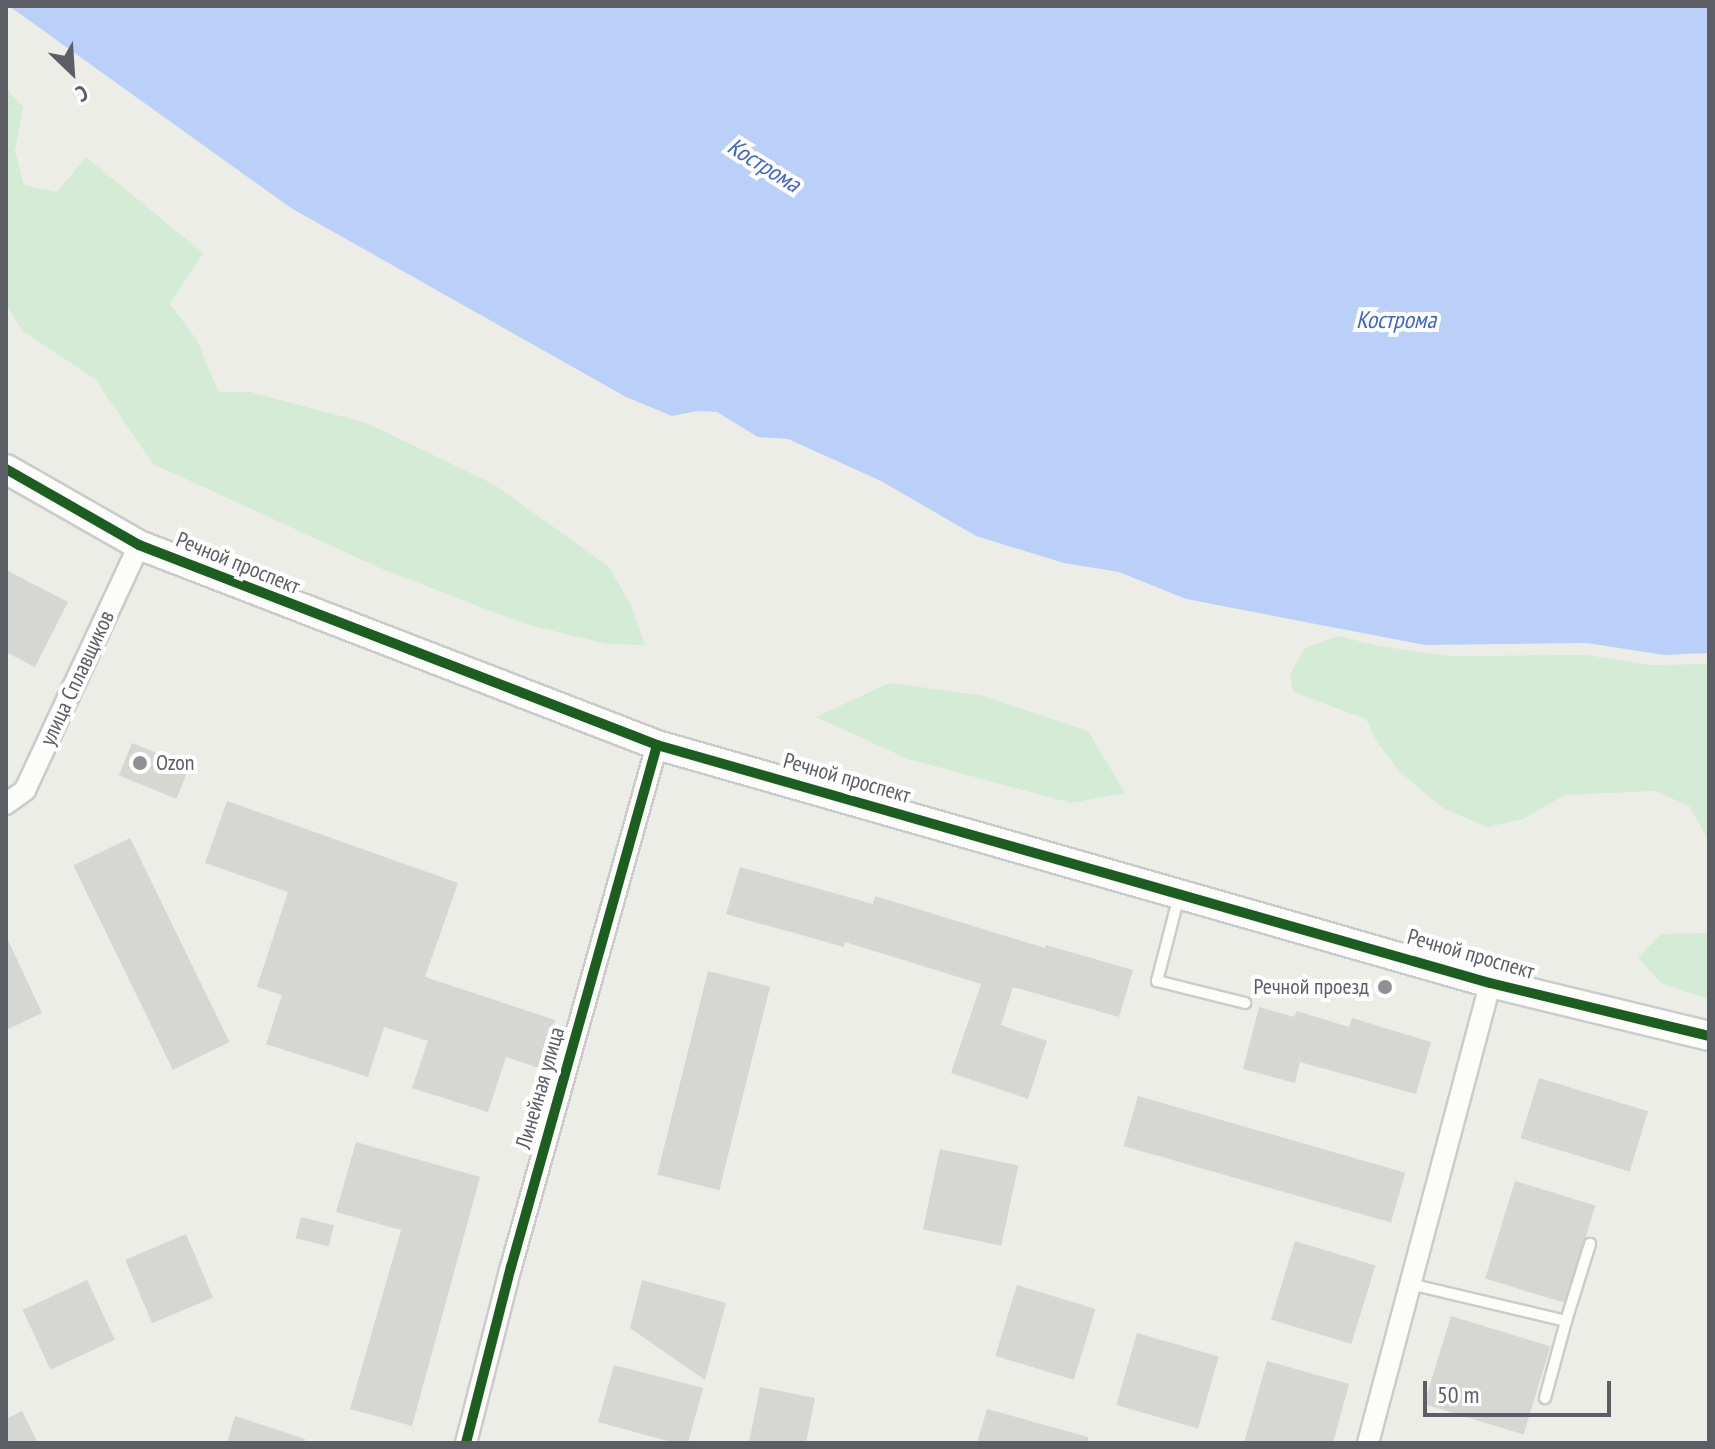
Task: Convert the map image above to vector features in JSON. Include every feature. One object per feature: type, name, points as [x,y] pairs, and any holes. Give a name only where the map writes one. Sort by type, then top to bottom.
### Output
[{"type":"street","name":"Речной проспект","points":[[6,469],[139,545],[657,745],[1399,954],[1490,983],[1709,1036]]},
{"type":"street","name":"улица Сплавщиков","points":[[6,804],[25,790],[139,545]]},
{"type":"street","name":"Линейная улица","points":[[466,1443],[515,1251],[657,745]]},
{"type":"street","points":[[1368,1443],[1490,983]]},
{"type":"lane","points":[[1179,894],[1157,981],[1245,1003]]},
{"type":"lane","points":[[1545,1398],[1590,1244]]},
{"type":"lane","points":[[1410,1284],[1566,1321]]},
{"type":"green space","points":[[6,88],[23,107],[15,151],[24,185],[57,192],[86,157],[203,253],[170,304],[197,340],[218,392],[250,392],[367,423],[493,484],[608,566],[630,603],[645,645],[607,644],[525,624],[382,569],[153,464],[95,379],[24,332],[6,306]]},
{"type":"green space","points":[[1338,636],[1378,646],[1450,656],[1586,655],[1650,665],[1709,664],[1709,841],[1689,806],[1655,791],[1565,795],[1523,819],[1488,827],[1444,809],[1399,771],[1377,742],[1366,719],[1293,692],[1290,674],[1305,648]]},
{"type":"green space","points":[[889,683],[980,695],[1088,731],[1125,793],[1071,803],[908,759],[816,717]]},
{"type":"green space","points":[[1709,933],[1709,999],[1662,984],[1638,957],[1661,934]]},
{"type":"water","name":"Кострома","points":[[9,6],[1709,6],[1709,653],[1664,655],[1587,643],[1425,645],[1186,599],[1119,572],[1064,563],[976,536],[881,481],[788,439],[758,437],[717,412],[698,411],[672,416],[626,397],[291,208]]},
{"type":"building","points":[[6,570],[68,602],[35,667],[6,652]]},
{"type":"building","points":[[132,743],[189,766],[176,799],[119,775]]},
{"type":"building","points":[[227,801],[458,883],[425,977],[555,1020],[539,1068],[506,1057],[488,1112],[412,1088],[428,1041],[384,1027],[368,1077],[266,1044],[282,995],[257,987],[288,892],[205,863]]},
{"type":"building","points":[[130,838],[230,1042],[173,1070],[73,866]]},
{"type":"building","points":[[740,867],[873,904],[875,896],[1045,948],[1046,945],[1133,970],[1119,1017],[1013,987],[1001,1025],[1047,1041],[1028,1099],[951,1073],[981,984],[845,942],[844,947],[726,914]]},
{"type":"building","points":[[6,936],[42,1013],[6,1030]]},
{"type":"building","points":[[708,971],[770,986],[719,1190],[657,1175]]},
{"type":"building","points":[[1259,1007],[1294,1017],[1297,1011],[1349,1027],[1352,1018],[1431,1042],[1416,1094],[1300,1062],[1295,1083],[1243,1069]]},
{"type":"building","points":[[1539,1078],[1648,1111],[1630,1172],[1521,1138]]},
{"type":"building","points":[[1138,1096],[1405,1173],[1391,1223],[1124,1146]]},
{"type":"building","points":[[356,1142],[480,1177],[412,1426],[350,1409],[401,1230],[336,1212]]},
{"type":"building","points":[[940,1149],[1018,1166],[1001,1246],[923,1229]]},
{"type":"building","points":[[1515,1181],[1595,1206],[1566,1303],[1485,1279]]},
{"type":"building","points":[[301,1217],[334,1225],[329,1247],[296,1238]]},
{"type":"building","points":[[186,1234],[213,1298],[152,1323],[125,1260]]},
{"type":"building","points":[[1295,1241],[1375,1266],[1351,1344],[1271,1319]]},
{"type":"building","points":[[87,1280],[115,1340],[51,1370],[23,1310]]},
{"type":"building","points":[[642,1280],[726,1303],[705,1380],[630,1328]]},
{"type":"building","points":[[1017,1285],[1095,1309],[1074,1380],[995,1356]]},
{"type":"building","points":[[1451,1316],[1550,1346],[1524,1434],[1424,1404]]},
{"type":"building","points":[[1137,1333],[1219,1356],[1198,1429],[1116,1405]]},
{"type":"building","points":[[1267,1361],[1349,1384],[1333,1443],[1244,1443]]},
{"type":"building","points":[[614,1365],[703,1388],[688,1443],[675,1443],[598,1422]]},
{"type":"building","points":[[760,1387],[815,1398],[806,1443],[749,1443]]},
{"type":"building","points":[[987,1409],[1088,1437],[1088,1443],[977,1443]]},
{"type":"building","points":[[22,1411],[38,1443],[6,1443],[6,1419]]},
{"type":"building","points":[[235,1416],[305,1439],[305,1443],[227,1443]]},
{"type":"cycle path","points":[[6,469],[139,545],[657,745],[1490,983],[1709,1036]]},
{"type":"cycle path","points":[[466,1443],[511,1267],[657,745]]},
{"type":"place","name":"Ozon","points":[[140,763]]},
{"type":"place","name":"Речной проезд","points":[[1385,987]]}]
